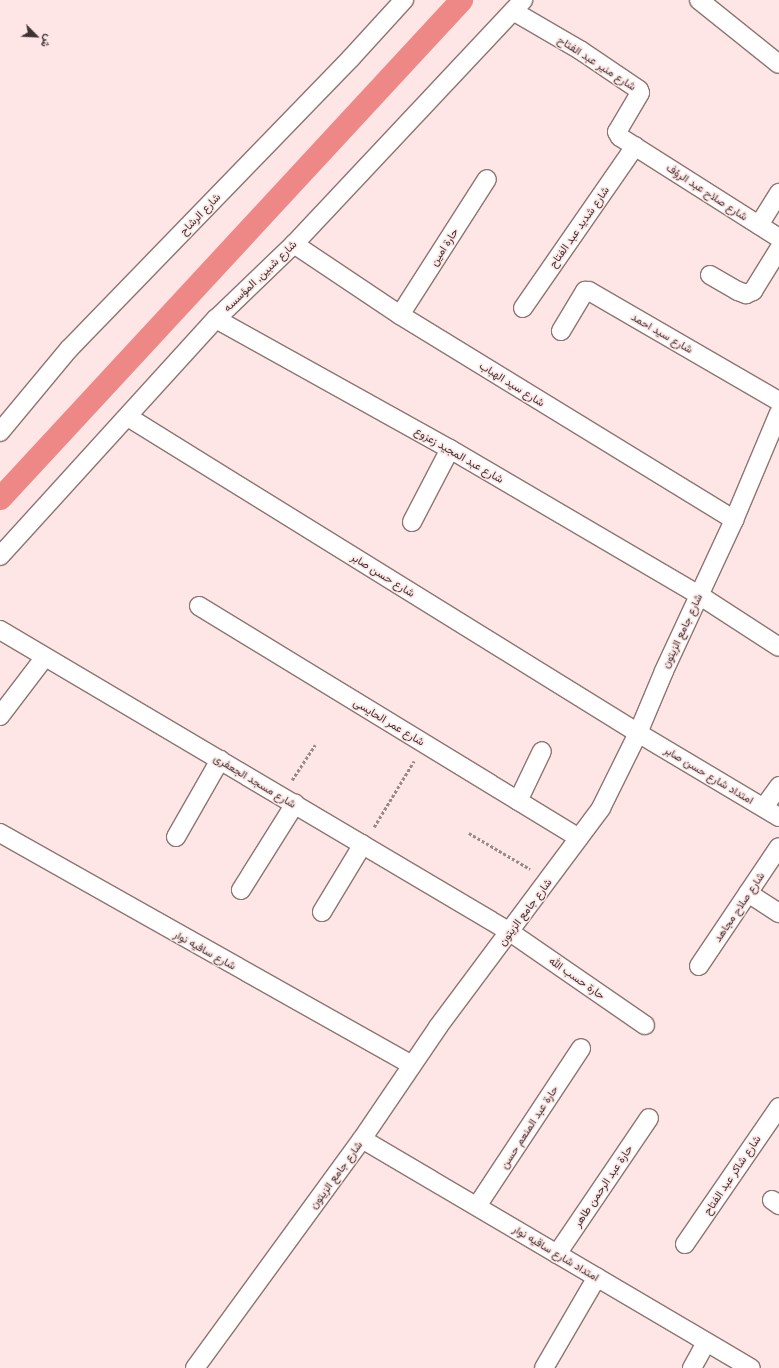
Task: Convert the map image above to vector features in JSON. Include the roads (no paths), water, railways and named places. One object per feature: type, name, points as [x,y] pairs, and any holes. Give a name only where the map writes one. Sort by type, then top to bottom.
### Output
[{"type":"street","name":"شارع الرشاح","points":[[0,432],[69,349],[351,58],[404,0]]},
{"type":"street","points":[[699,0],[779,64]]},
{"type":"street","name":"شارع منير عبد الفتاح","points":[[518,5],[639,90],[640,93],[617,132],[620,137],[635,146]]},
{"type":"street","name":"شارع شبين, المؤسسه","points":[[0,556],[216,319],[294,244],[518,5]]},
{"type":"street","name":"شارع صلاح عبد الرؤف","points":[[635,146],[779,238]]},
{"type":"street","name":"شارع شديد عبد الفتاح","points":[[523,308],[635,146]]},
{"type":"street","name":"حارة امين","points":[[400,315],[487,179]]},
{"type":"street","points":[[759,225],[779,193]]},
{"type":"street","name":"شارع سيد الهباب","points":[[294,244],[400,315],[734,520]]},
{"type":"street","points":[[710,275],[746,294],[753,291],[779,249]]},
{"type":"street","name":"شارع سيد احمد","points":[[561,332],[585,291],[589,291],[779,402]]},
{"type":"street","name":"شارع عبد المجيد زعزوع","points":[[216,319],[450,449],[699,595],[779,647]]},
{"type":"street","name":"شارع جامع الزيتون","points":[[195,1368],[362,1138],[411,1065],[601,808],[638,733],[664,671],[734,520],[779,413]]},
{"type":"street","name":"شارع حسن صابر","points":[[128,417],[638,733]]},
{"type":"street","points":[[412,522],[450,449]]},
{"type":"street","name":"شارع عمر الحايسى","points":[[198,606],[579,838]]},
{"type":"street","name":"شارع مسجد الجعفرى","points":[[0,630],[510,932]]},
{"type":"street","points":[[0,716],[45,657]]},
{"type":"street","name":"امتداد شارع حسن صابر","points":[[638,733],[779,817]]},
{"type":"street","points":[[518,801],[542,751]]},
{"type":"street","points":[[176,836],[220,760]]},
{"type":"street","points":[[764,807],[779,786]]},
{"type":"street","points":[[241,890],[288,800]]},
{"type":"street","name":"شارع سافيه نوار","points":[[0,833],[411,1065]]},
{"type":"street","points":[[322,912],[363,844]]},
{"type":"street","name":"شارع صلاح مجاهد","points":[[699,966],[779,847]]},
{"type":"street","points":[[748,893],[779,912]]},
{"type":"street","name":"حارة حسب الله","points":[[510,932],[645,1025]]},
{"type":"street","name":"حارة عبد المنعم حسن","points":[[477,1206],[581,1048]]},
{"type":"street","name":"شارع شاكر عبد الفتاح","points":[[685,1244],[779,1107]]},
{"type":"street","name":"حارة عبد الرحمن طاهر","points":[[557,1254],[649,1118]]},
{"type":"street","name":"امتداد شارع ساقيه نوار","points":[[362,1138],[750,1368]]},
{"type":"street","points":[[544,1368],[597,1277]]},
{"type":"street","points":[[692,1368],[706,1343]]},
{"type":"waterway","points":[[0,498],[461,0]]}]
